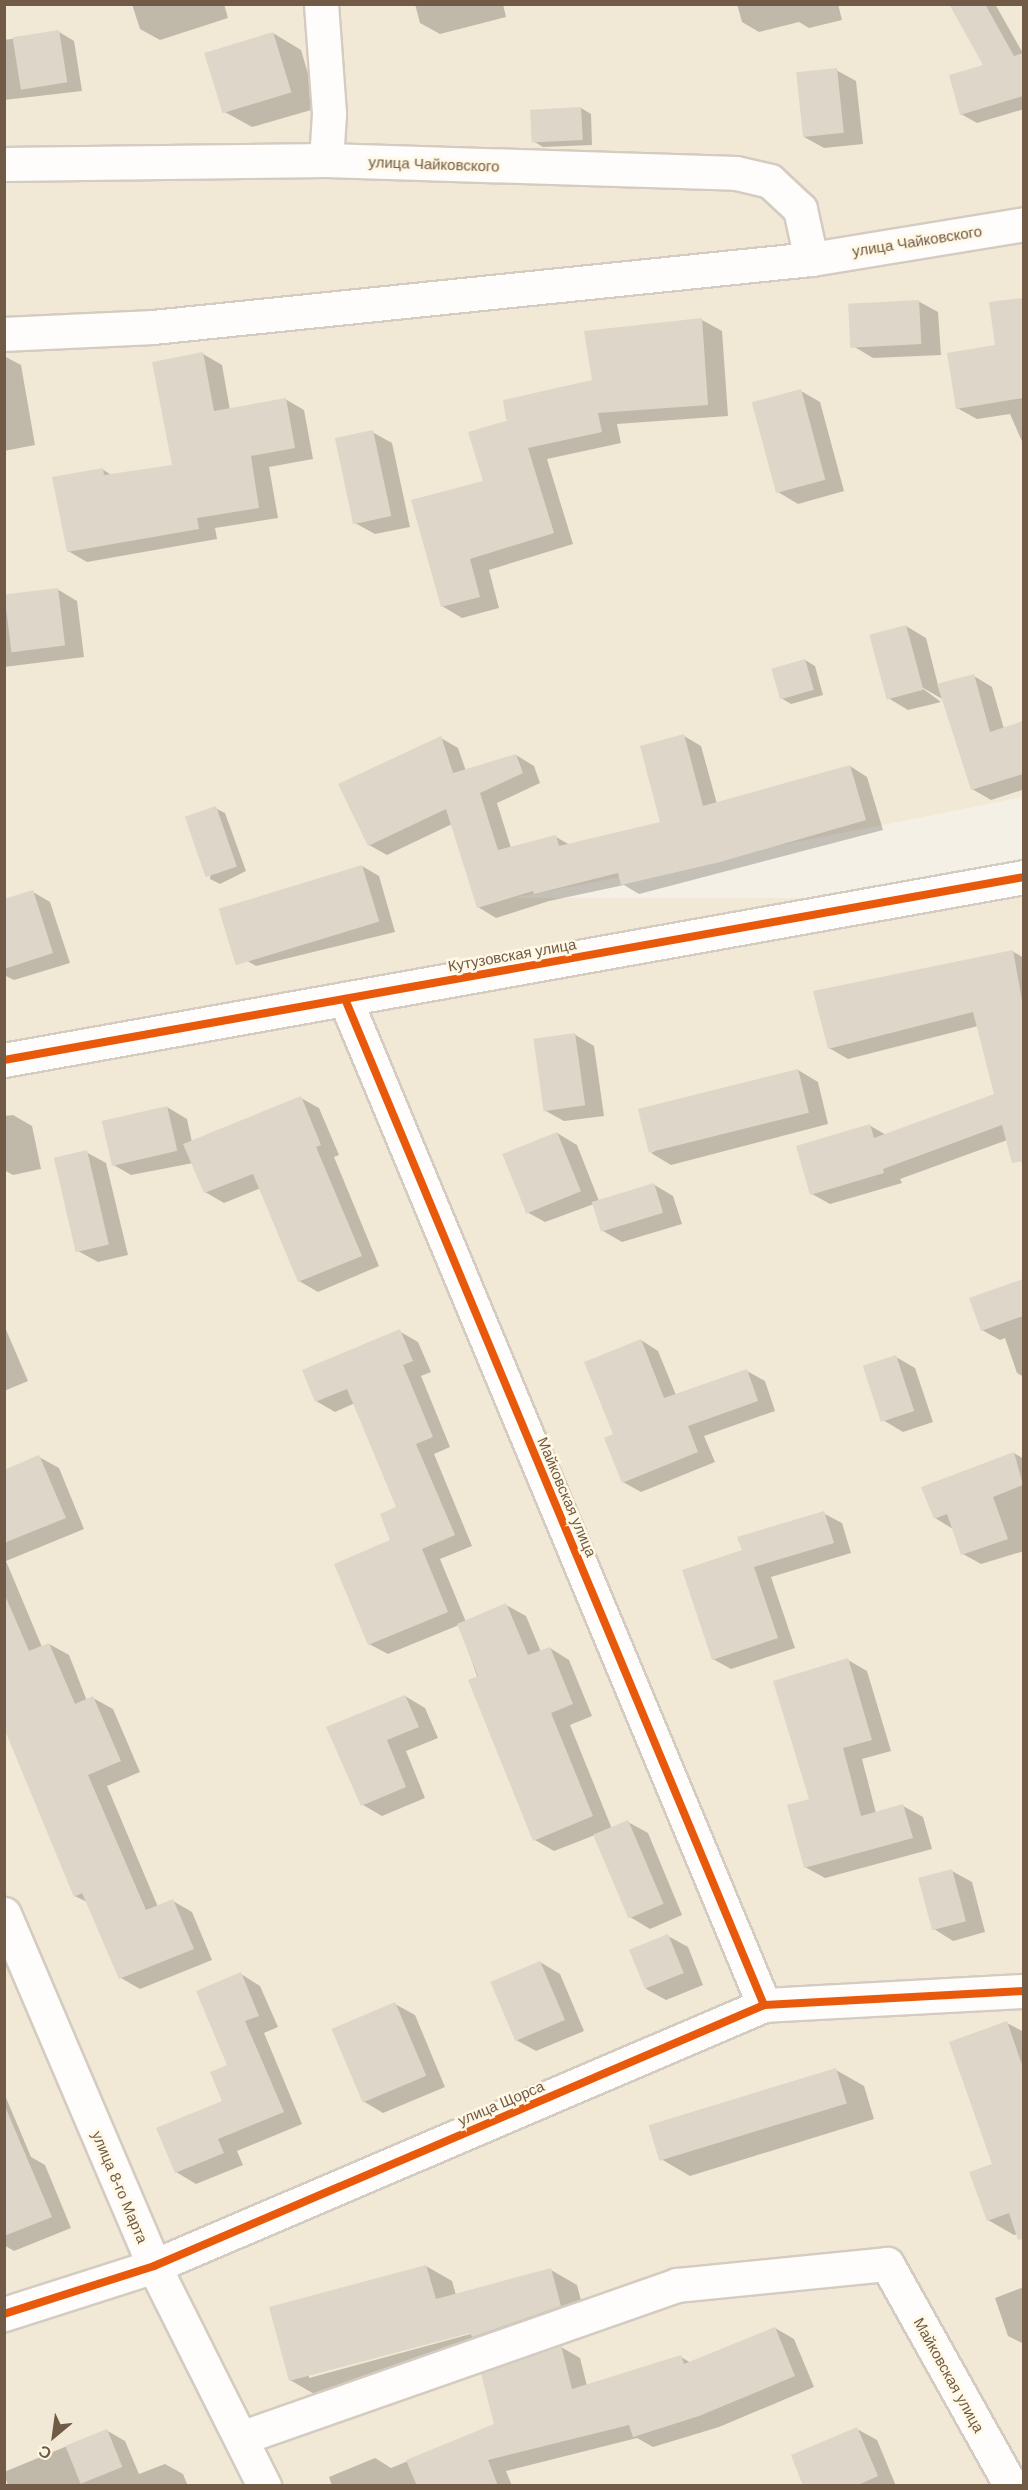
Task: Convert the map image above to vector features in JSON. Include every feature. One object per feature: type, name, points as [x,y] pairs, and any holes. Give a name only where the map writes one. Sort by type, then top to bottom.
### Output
[{"type":"street","points":[[321,4],[329,114],[326,160]]},
{"type":"street","name":"улица Чайковского","points":[[4,164],[326,160],[736,173],[770,181],[800,209],[811,259]]},
{"type":"street","name":"улица Чайковского","points":[[4,334],[153,327],[811,259],[1023,224]]},
{"type":"street","name":"Кутузовская улица","points":[[4,1060],[1023,878]]},
{"type":"street","name":"Майковская улица","points":[[345,999],[764,2005]]},
{"type":"street","name":"улица 8-го Марта","points":[[4,1914],[154,2266],[243,2437],[264,2486]]},
{"type":"street","name":"улица Щорса","points":[[4,2314],[154,2266],[764,2005],[1023,1991]]},
{"type":"street","name":"Майковская улица","points":[[243,2437],[677,2285],[887,2264],[1011,2486]]},
{"type":"shaded area","points":[[5,5],[1023,5],[1023,797],[5,999]]},
{"type":"shaded area","points":[[4,898],[1023,898],[1023,2485],[4,2485]]},
{"type":"building","points":[[949,4],[985,4],[1014,56],[1023,53],[1023,96],[960,115],[949,75],[983,65]]},
{"type":"building","points":[[59,30],[67,82],[21,90],[13,37]]},
{"type":"building","points":[[273,32],[291,92],[223,113],[204,53]]},
{"type":"building","points":[[837,68],[844,133],[803,137],[796,72]]},
{"type":"building","points":[[581,107],[583,140],[532,143],[530,110]]},
{"type":"building","points":[[1023,298],[1023,398],[956,409],[947,353],[995,345],[989,302]]},
{"type":"building","points":[[919,300],[921,344],[850,348],[848,304]]},
{"type":"building","points":[[702,318],[708,405],[598,413],[602,432],[528,448],[554,533],[470,559],[480,597],[441,607],[411,500],[483,481],[468,432],[509,420],[506,420],[503,400],[592,380],[584,331]]},
{"type":"building","points":[[203,352],[214,411],[286,398],[295,448],[251,456],[259,508],[197,518],[199,529],[67,552],[52,477],[103,468],[104,475],[172,465],[152,362]]},
{"type":"building","points":[[801,389],[825,480],[776,493],[752,402]]},
{"type":"building","points":[[373,430],[391,516],[353,524],[335,438]]},
{"type":"building","points":[[58,588],[65,646],[11,652],[4,595]]},
{"type":"building","points":[[906,625],[923,690],[887,700],[869,635]]},
{"type":"building","points":[[805,659],[814,690],[780,699],[771,669]]},
{"type":"building","points":[[974,674],[990,732],[1023,721],[1023,774],[971,790],[937,684]]},
{"type":"building","points":[[684,734],[703,806],[850,765],[866,820],[720,862],[621,885],[618,873],[534,894],[533,891],[477,908],[446,809],[368,846],[338,784],[441,736],[453,773],[516,754],[523,773],[480,793],[498,850],[556,835],[559,846],[660,822],[640,746]]},
{"type":"building","points":[[216,806],[237,867],[206,877],[185,817]]},
{"type":"building","points":[[362,865],[379,921],[236,965],[219,909]]},
{"type":"building","points":[[33,890],[53,953],[4,969],[4,899]]},
{"type":"building","points":[[1013,950],[1023,1006],[1023,1161],[1012,1163],[1002,1125],[883,1169],[884,1173],[810,1195],[796,1146],[870,1124],[874,1138],[994,1094],[973,1012],[828,1049],[813,991]]},
{"type":"building","points":[[575,1033],[585,1105],[544,1111],[533,1039]]},
{"type":"building","points":[[798,1069],[809,1113],[649,1153],[638,1109]]},
{"type":"building","points":[[301,1096],[321,1145],[316,1147],[362,1256],[298,1282],[253,1174],[204,1193],[183,1144]]},
{"type":"building","points":[[167,1106],[177,1151],[112,1166],[102,1121]]},
{"type":"building","points":[[557,1132],[581,1191],[526,1213],[502,1154]]},
{"type":"building","points":[[87,1150],[109,1245],[76,1252],[54,1158]]},
{"type":"building","points":[[654,1183],[663,1213],[601,1232],[592,1202]]},
{"type":"building","points":[[1023,1279],[1023,1316],[981,1331],[969,1298]]},
{"type":"building","points":[[400,1329],[413,1361],[403,1365],[433,1437],[416,1444],[455,1535],[422,1549],[448,1612],[368,1645],[334,1564],[390,1540],[380,1514],[396,1507],[347,1389],[315,1402],[302,1370]]},
{"type":"building","points":[[641,1339],[664,1398],[747,1369],[758,1401],[688,1426],[698,1452],[622,1483],[604,1438],[613,1434],[584,1362]]},
{"type":"building","points":[[896,1355],[914,1411],[881,1422],[863,1366]]},
{"type":"building","points":[[1014,1452],[1023,1485],[993,1497],[1008,1539],[961,1555],[947,1514],[934,1519],[921,1487]]},
{"type":"building","points":[[39,1455],[66,1518],[4,1543],[4,1470]]},
{"type":"building","points":[[824,1511],[834,1543],[754,1567],[778,1638],[712,1660],[682,1570],[742,1550],[737,1537]]},
{"type":"building","points":[[4,1593],[29,1651],[49,1643],[75,1704],[93,1696],[121,1761],[88,1775],[146,1910],[173,1899],[194,1949],[119,1979],[82,1893],[74,1897],[4,1728]]},
{"type":"building","points":[[506,1603],[528,1655],[550,1647],[573,1704],[551,1713],[593,1816],[533,1841],[468,1680],[478,1676],[457,1624]]},
{"type":"building","points":[[848,1658],[872,1740],[843,1748],[861,1816],[903,1804],[913,1838],[804,1868],[787,1805],[809,1799],[773,1681]]},
{"type":"building","points":[[405,1695],[419,1727],[387,1740],[406,1787],[361,1806],[326,1727]]},
{"type":"building","points":[[628,1820],[664,1904],[629,1919],[593,1835]]},
{"type":"building","points":[[952,1869],[966,1921],[932,1930],[918,1878]]},
{"type":"building","points":[[668,1934],[684,1973],[645,1989],[629,1950]]},
{"type":"building","points":[[540,1961],[565,2020],[515,2041],[490,1982]]},
{"type":"building","points":[[241,1972],[259,2016],[245,2021],[284,2112],[218,2139],[224,2153],[175,2173],[156,2128],[222,2101],[210,2072],[227,2065],[196,1991]]},
{"type":"building","points":[[395,2002],[426,2076],[363,2103],[331,2029]]},
{"type":"building","points":[[1007,2021],[1023,2068],[1023,2239],[1018,2240],[1009,2213],[987,2221],[969,2172],[992,2164],[949,2042]]},
{"type":"building","points":[[836,2068],[847,2103],[659,2161],[649,2125]]},
{"type":"building","points":[[4,2104],[52,2217],[4,2236]]},
{"type":"building","points":[[426,2265],[436,2299],[551,2268],[561,2306],[472,2337],[470,2333],[289,2381],[269,2307]]},
{"type":"building","points":[[775,2327],[795,2376],[699,2416],[633,2437],[629,2425],[488,2460],[498,2486],[417,2486],[406,2460],[494,2424],[481,2374],[561,2345],[572,2389],[681,2355],[684,2364]]},
{"type":"building","points":[[857,2427],[878,2476],[856,2486],[803,2486],[791,2455]]},
{"type":"building","points":[[107,2429],[122,2467],[81,2484],[65,2446]]},
{"type":"cycle path","points":[[4,1060],[1024,877]]},
{"type":"cycle path","points":[[345,999],[764,2005]]},
{"type":"cycle path","points":[[4,2314],[154,2266],[764,2005],[1024,1991]]}]
